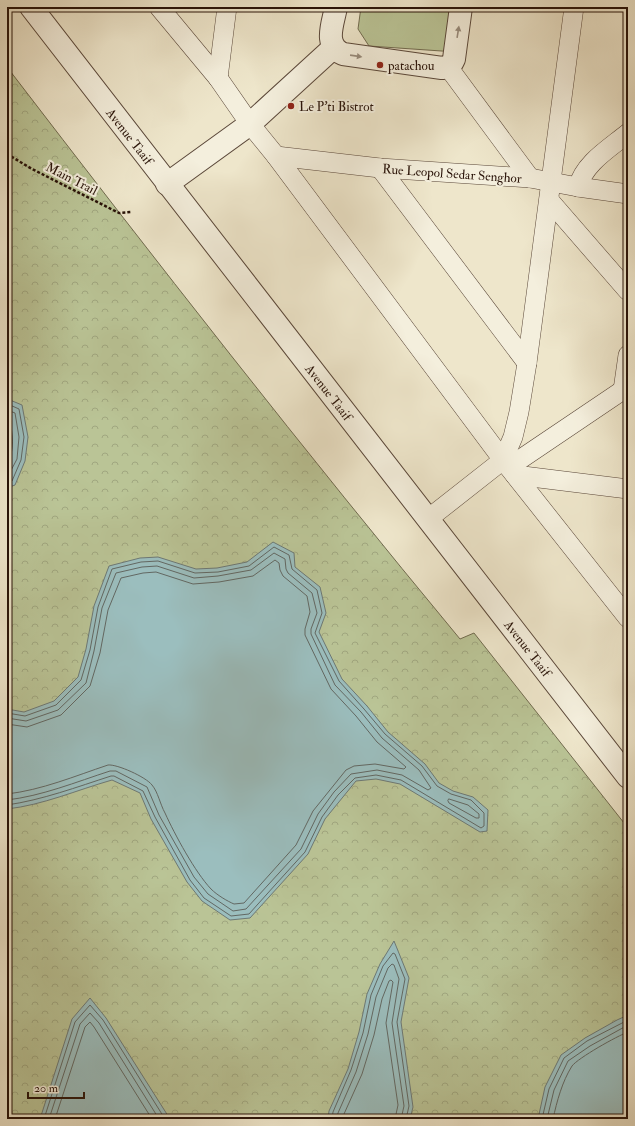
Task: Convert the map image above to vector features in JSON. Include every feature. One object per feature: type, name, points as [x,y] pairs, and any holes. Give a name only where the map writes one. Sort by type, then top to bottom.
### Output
[{"type":"street","name":"Avenue Taaif","points":[[31,7],[628,777]]},
{"type":"street","points":[[159,7],[218,78],[250,124],[276,156],[509,467],[628,618]]},
{"type":"street","points":[[218,78],[227,7]]},
{"type":"street","points":[[336,7],[330,39],[337,52],[442,68],[448,67],[452,64],[454,59],[462,7]]},
{"type":"street","points":[[509,467],[527,363],[574,7]]},
{"type":"street","points":[[167,184],[250,124],[334,48]]},
{"type":"street","points":[[448,67],[530,178]]},
{"type":"street","points":[[578,187],[580,177],[589,166],[628,133]]},
{"type":"street","name":"Rue Leopol Sedar Senghor","points":[[276,156],[380,168],[530,178],[550,191],[578,187],[628,194]]},
{"type":"street","points":[[380,168],[527,363]]},
{"type":"street","points":[[550,191],[628,291]]},
{"type":"street","points":[[428,519],[625,390],[628,355]]},
{"type":"street","points":[[509,467],[627,491]]},
{"type":"path","name":"Main Trail","points":[[7,154],[32,169],[119,213],[131,212]]},
{"type":"green space","points":[[361,7],[466,7],[456,52],[369,46],[358,29]]},
{"type":"green space","points":[[7,67],[118,212],[402,569],[460,639],[474,633],[628,828],[628,1119],[7,1119]]},
{"type":"water","points":[[10,400],[22,405],[28,437],[25,461],[15,485],[7,488],[7,402]]},
{"type":"water","points":[[273,542],[294,553],[295,567],[320,587],[326,613],[319,632],[342,679],[388,732],[425,764],[439,783],[453,791],[473,797],[488,810],[487,831],[480,832],[400,784],[376,779],[356,781],[325,819],[308,854],[250,918],[230,920],[202,901],[187,882],[151,819],[140,793],[112,780],[47,801],[7,809],[7,709],[24,712],[54,701],[78,677],[86,649],[94,606],[109,566],[140,558],[158,557],[196,569],[217,568],[247,562]]},
{"type":"water","points":[[394,941],[409,978],[401,1022],[413,1107],[410,1119],[328,1119],[329,1111],[348,1069],[359,1032],[367,994],[380,964]]},
{"type":"water","points":[[90,998],[106,1018],[170,1119],[40,1119],[72,1019]]},
{"type":"water","points":[[628,1015],[628,1119],[538,1119],[545,1087],[561,1055],[585,1038]]},
{"type":"place","name":"patachou","points":[[380,65]]},
{"type":"place","name":"Le P'ti Bistrot","points":[[291,106]]}]
